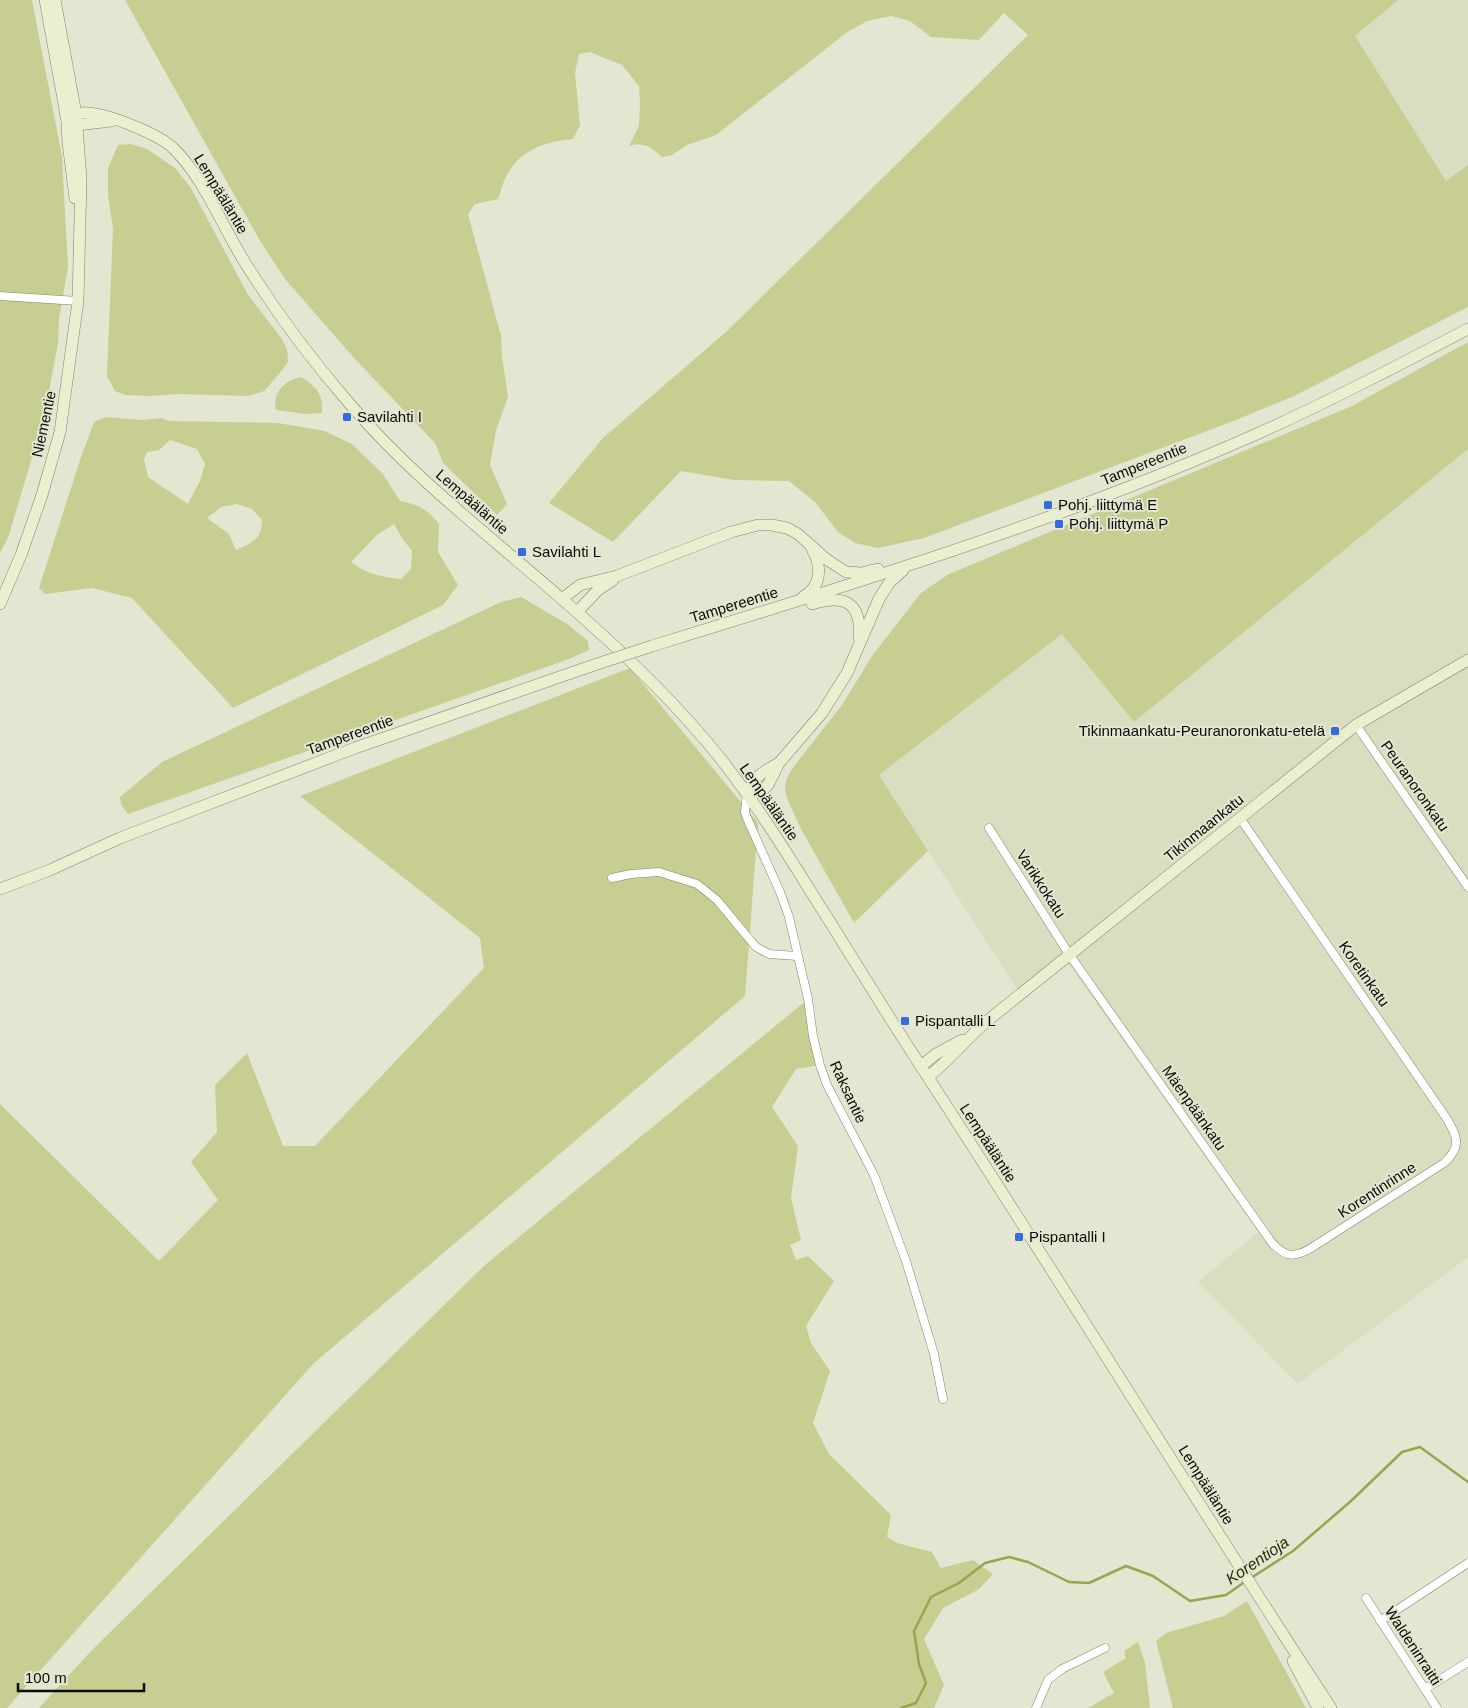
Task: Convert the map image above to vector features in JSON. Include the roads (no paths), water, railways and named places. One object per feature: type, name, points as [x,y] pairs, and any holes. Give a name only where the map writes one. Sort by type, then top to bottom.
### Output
[{"type":"main road","points":[[46,0],[74,120]]},
{"type":"main road","points":[[54,0],[68,64],[74,120]]},
{"type":"main road","name":"Lempääläntie","points":[[74,120],[92,113],[146,130],[161,138],[175,150],[201,184],[244,261],[290,331],[350,405],[426,481],[578,612],[636,666],[722,760],[779,840],[1270,1615],[1331,1708]]},
{"type":"main road","name":"Niementie","points":[[0,604],[21,555],[42,495],[60,432],[78,301],[82,179],[74,120]]},
{"type":"main road","name":"Tampereentie","points":[[0,889],[50,870],[120,838],[354,748],[597,664],[908,566],[1057,514],[1161,474],[1259,433],[1468,329]]},
{"type":"main road","points":[[562,599],[580,585],[617,576],[731,532],[752,526],[772,525],[787,528],[798,534],[834,565],[853,572],[868,572],[926,560]]},
{"type":"main road","points":[[796,602],[812,591],[817,585],[819,576],[818,564],[808,542]]},
{"type":"main road","points":[[747,794],[762,791],[771,781],[779,763],[822,713],[836,692],[854,657],[878,599],[889,583],[908,566]]},
{"type":"main road","points":[[578,612],[598,590],[617,576]]},
{"type":"main road","points":[[754,615],[789,611],[825,601],[850,604],[858,616],[860,632],[854,657]]},
{"type":"main road","name":"Tikinmaankatu","points":[[928,1077],[943,1065],[970,1035],[1356,725],[1468,660]]},
{"type":"main road","name":"Tikinmaankatu","points":[[921,1066],[936,1054],[970,1035]]},
{"type":"main road","name":"Lempääläntie","points":[[1270,1615],[1318,1708]]},
{"type":"street","points":[[0,296],[78,301]]},
{"type":"street","name":"Peuranoronkatu","points":[[1356,725],[1468,887]]},
{"type":"street","name":"Raksantie","points":[[747,794],[745,812],[747,818],[789,917],[808,999],[813,1036],[820,1065],[827,1085],[874,1175],[903,1252],[934,1354],[943,1399]]},
{"type":"street","name":"Koretinkatu","points":[[1240,818],[1445,1116],[1454,1130],[1456,1149]]},
{"type":"street","name":"Varikkokatu","points":[[989,828],[1069,954]]},
{"type":"street","points":[[612,878],[630,874],[659,872],[697,884],[717,900],[756,947],[769,954],[798,956]]},
{"type":"street","name":"Mäenpäänkatu","points":[[1069,954],[1272,1242],[1281,1251],[1290,1255],[1308,1250]]},
{"type":"street","name":"Korentinrinne","points":[[1308,1250],[1444,1163],[1456,1149]]},
{"type":"street","points":[[1380,1621],[1468,1563]]},
{"type":"street","name":"Waldeninraitti","points":[[1366,1598],[1437,1708]]},
{"type":"street","points":[[1036,1708],[1048,1680],[1062,1670],[1105,1648]]},
{"type":"street","points":[[1425,1689],[1468,1662]]},
{"type":"waterway","name":"Korentioja","points":[[1251,1578],[1293,1551],[1351,1501],[1402,1452],[1420,1447],[1468,1482]]},
{"type":"waterway","name":"Korentioja","points":[[901,1708],[916,1703],[926,1683],[919,1664],[914,1631],[931,1597],[959,1583],[985,1563],[1009,1557],[1028,1562],[1069,1582],[1089,1583],[1126,1566],[1153,1576],[1190,1601],[1226,1595],[1246,1581]]},
{"type":"place","name":"Savilahti I","points":[[347,417]]},
{"type":"place","name":"Pohj. liittymä E","points":[[1048,505]]},
{"type":"place","name":"Pohj. liittymä P","points":[[1059,524]]},
{"type":"place","name":"Savilahti L","points":[[522,552]]},
{"type":"place","name":"Tikinmaankatu-Peuranoronkatu-etelä","points":[[1335,731]]},
{"type":"place","name":"Pispantalli L","points":[[905,1021]]},
{"type":"place","name":"Pispantalli I","points":[[1019,1237]]}]
